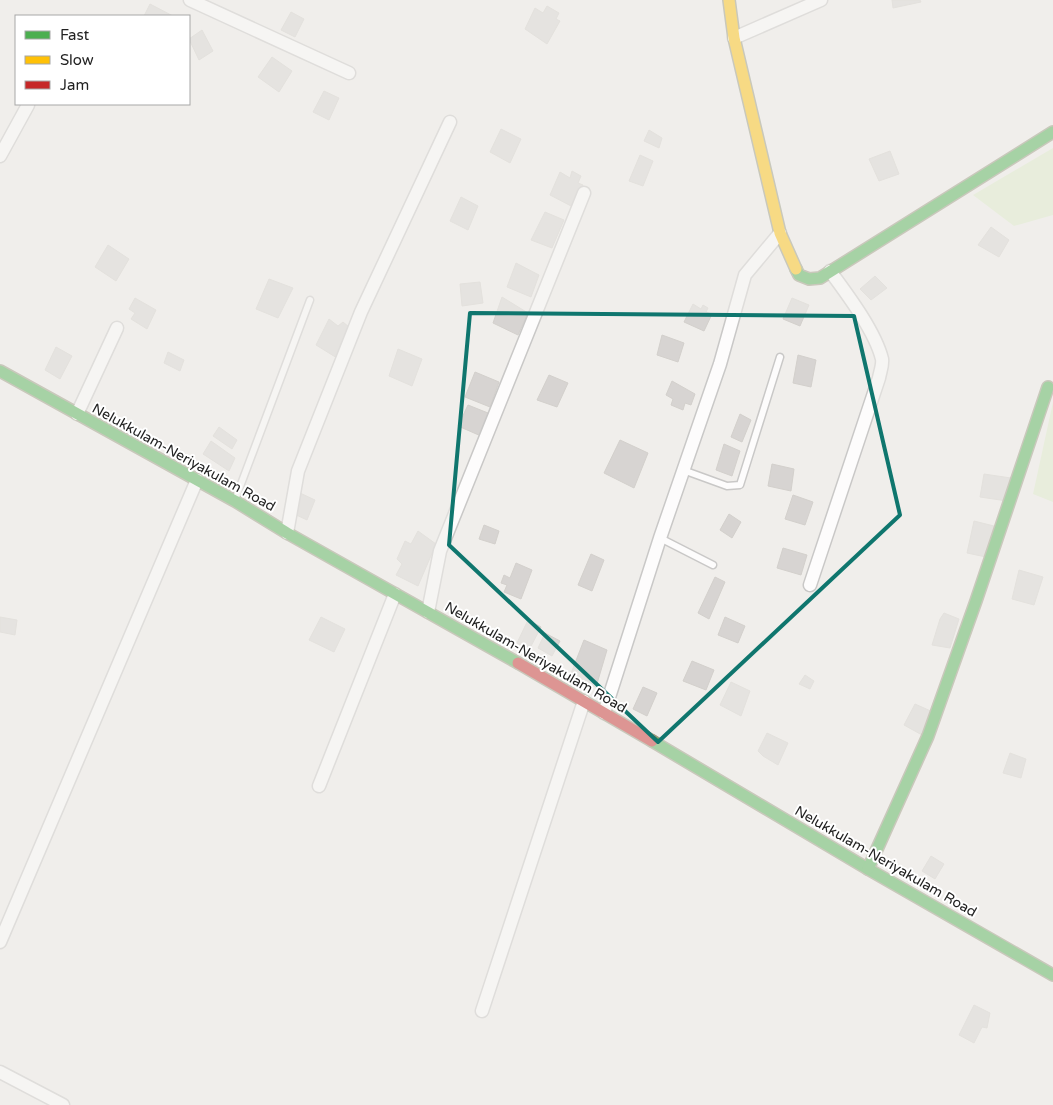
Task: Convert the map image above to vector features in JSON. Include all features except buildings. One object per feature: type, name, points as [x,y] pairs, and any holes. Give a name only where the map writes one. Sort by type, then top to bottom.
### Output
[{"type":"main road","points":[[728,0],[734,38],[780,233],[799,275],[814,279],[820,278],[1053,132]]},
{"type":"main road","name":"Nelukkulam-Neriyakulam Road","points":[[0,371],[235,501],[287,533],[584,701],[868,870],[1053,975]]},
{"type":"main road","points":[[868,870],[928,736],[1048,387]]},
{"type":"street","points":[[190,0],[349,73]]},
{"type":"street","points":[[734,38],[821,0]]},
{"type":"street","points":[[0,156],[28,105]]},
{"type":"street","points":[[287,533],[298,471],[361,312],[450,122]]},
{"type":"street","points":[[428,612],[440,551],[584,193]]},
{"type":"street","points":[[604,713],[660,538],[720,364],[745,275],[780,233]]},
{"type":"street","points":[[810,585],[871,404],[882,361],[877,345],[853,302],[830,271]]},
{"type":"street","points":[[77,414],[116,328]]},
{"type":"street","points":[[0,942],[197,480]]},
{"type":"street","points":[[319,786],[395,594]]},
{"type":"street","points":[[482,1011],[584,701]]},
{"type":"street","points":[[0,1072],[63,1105]]},
{"type":"lane","points":[[235,501],[310,300]]},
{"type":"lane","points":[[683,470],[728,486],[740,485],[780,357]]},
{"type":"lane","points":[[660,538],[713,565]]},
{"type":"highlighted area","points":[[470,313],[854,316],[900,515],[658,742],[449,545]]},
{"type":"green space","points":[[1053,148],[1053,215],[1014,226],[973,195]]},
{"type":"green space","points":[[1053,402],[1053,502],[1033,494]]},
{"type":"traffic: fast","points":[[796,269],[799,275],[809,279],[820,278],[1053,132]]},
{"type":"traffic: fast","points":[[0,371],[235,501],[287,533],[518,663]]},
{"type":"traffic: fast","points":[[868,869],[928,736],[1048,387]]},
{"type":"traffic: fast","points":[[652,741],[868,869],[1053,975]]},
{"type":"traffic: slow","points":[[729,0],[734,38],[780,233],[796,269]]},
{"type":"traffic: jam","points":[[518,663],[652,741]]}]
